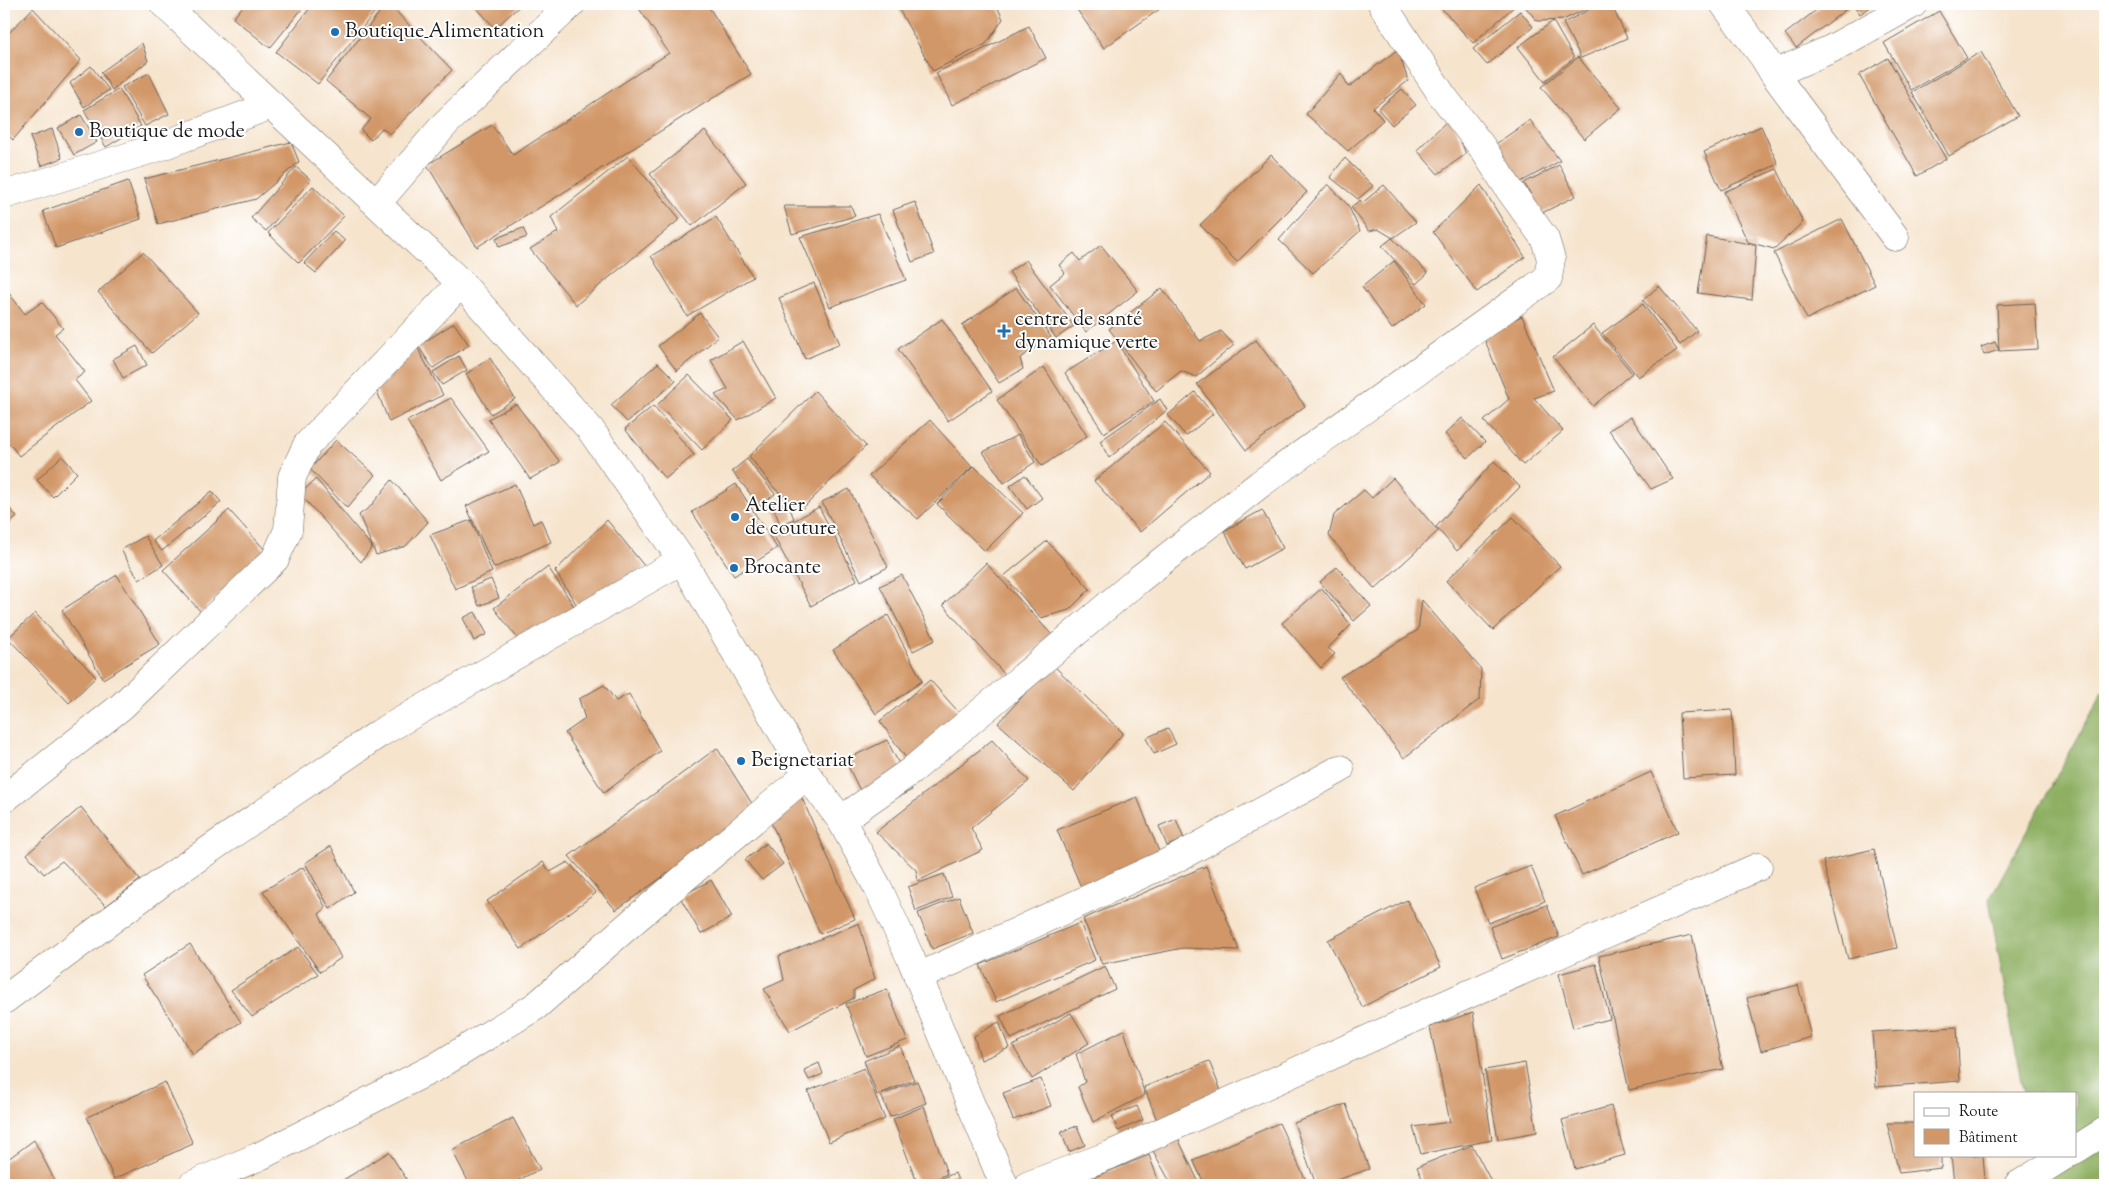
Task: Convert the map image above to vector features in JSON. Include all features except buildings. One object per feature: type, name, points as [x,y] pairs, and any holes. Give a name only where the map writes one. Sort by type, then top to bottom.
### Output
[{"type":"street","points":[[164,4],[461,283],[590,429],[682,560],[807,775],[841,820],[878,888],[918,977],[1004,1185]]},
{"type":"street","points":[[377,203],[446,123],[570,4]]},
{"type":"street","points":[[841,820],[911,771],[1138,580],[1260,484],[1548,278],[1551,259],[1545,239],[1482,147],[1442,95],[1382,4]]},
{"type":"street","points":[[1724,4],[1895,237]]},
{"type":"street","points":[[1774,74],[1831,49],[1913,4]]},
{"type":"street","points":[[4,195],[156,148],[272,105]]},
{"type":"street","points":[[4,799],[122,706],[275,559],[288,530],[292,477],[307,445],[461,283]]},
{"type":"street","points":[[4,1000],[165,880],[380,733],[682,560]]},
{"type":"street","points":[[918,977],[1175,859],[1340,769]]},
{"type":"street","points":[[192,1185],[260,1156],[436,1067],[536,1006],[675,885],[807,775]]},
{"type":"street","points":[[1029,1185],[1110,1156],[1444,1005],[1758,867]]},
{"type":"street","points":[[2076,1149],[2105,1131]]},
{"type":"street","points":[[2018,1185],[2064,1156]]},
{"type":"green space","points":[[2105,688],[2105,1185],[2039,1185],[2034,1156],[2076,1156],[2076,1092],[2023,1092],[1989,900]]},
{"type":"place","name":"Boutique_Alimentation","points":[[335,32]]},
{"type":"place","name":"Boutique de mode","points":[[79,132]]},
{"type":"place","name":"centre de santé dynamique verte","points":[[1004,331]]},
{"type":"place","name":"Atelier de couture","points":[[735,517]]},
{"type":"place","name":"Brocante","points":[[734,568]]},
{"type":"place","name":"Beignetariat","points":[[741,761]]}]
